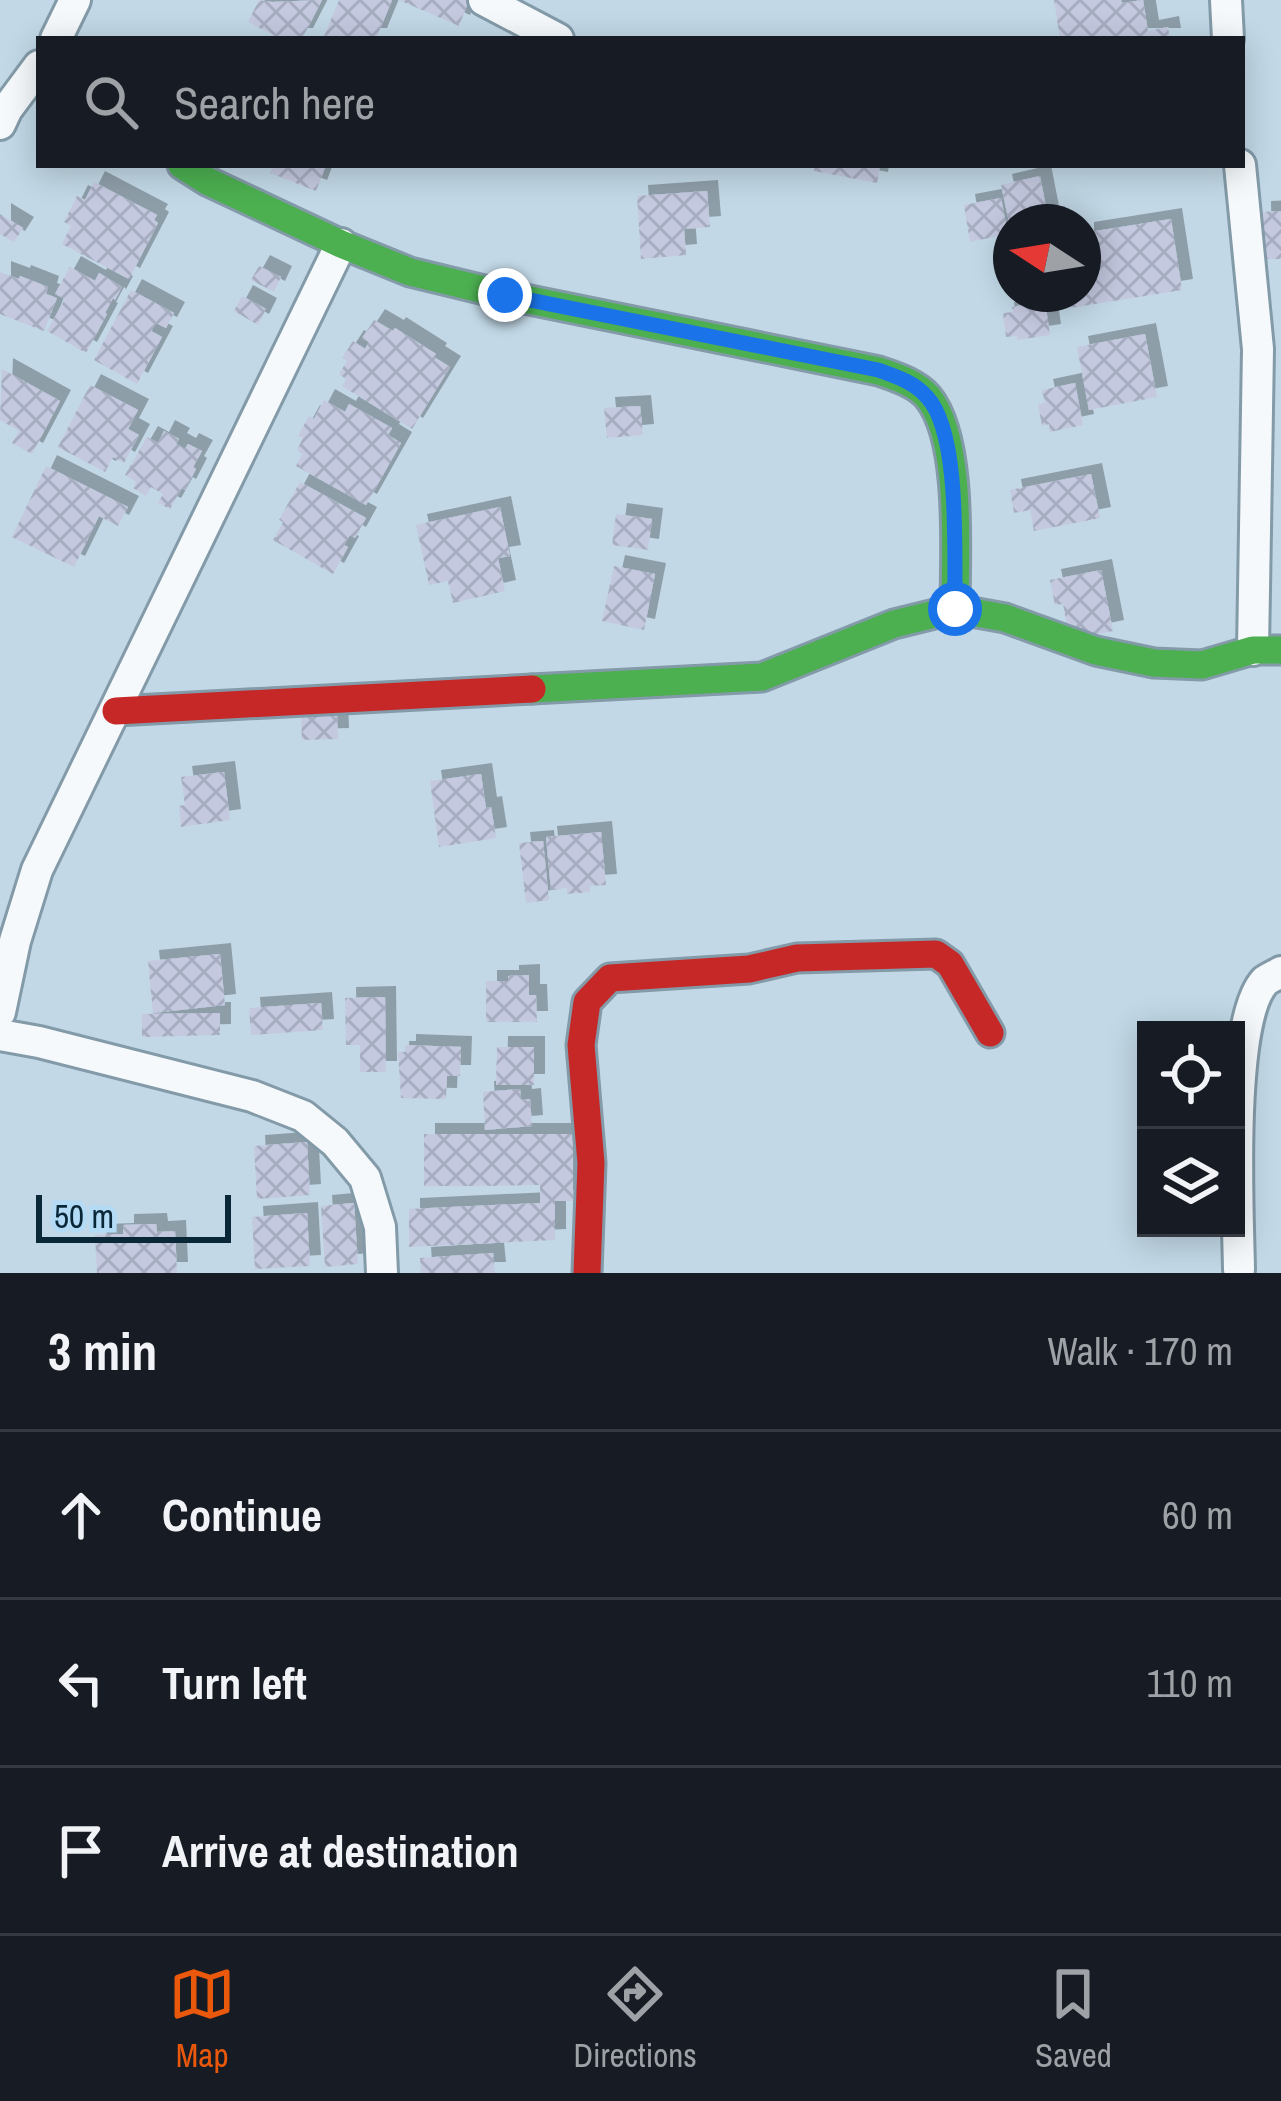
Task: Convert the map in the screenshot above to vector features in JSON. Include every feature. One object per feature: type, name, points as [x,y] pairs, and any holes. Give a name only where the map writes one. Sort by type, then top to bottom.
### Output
[{"type":"street","points":[[57,36],[75,0]]},
{"type":"street","points":[[484,0],[552,36]]},
{"type":"street","points":[[1226,0],[1228,36]]},
{"type":"street","points":[[0,124],[36,70]]},
{"type":"street","points":[[187,168],[341,244],[410,272],[878,370],[911,382],[932,401],[950,452],[955,609]]},
{"type":"street","points":[[116,711],[762,677],[877,630],[955,609],[1005,618],[1096,651],[1154,663],[1202,665],[1267,650],[1270,348],[1240,168]]},
{"type":"street","points":[[0,1012],[37,870],[341,244]]},
{"type":"street","points":[[586,1273],[591,1163],[581,1045],[587,1002],[610,978],[749,969],[797,958],[936,955],[950,964],[990,1033]]},
{"type":"street","points":[[1239,1269],[1237,1095],[1250,1007],[1265,980],[1281,972]]},
{"type":"street","points":[[0,1035],[252,1096],[303,1117],[335,1142],[365,1178],[380,1227],[382,1273]]},
{"type":"building","points":[[259,0],[322,0],[304,36],[275,36],[248,22]]},
{"type":"building","points":[[339,0],[392,0],[377,36],[324,36]]},
{"type":"building","points":[[399,0],[469,0],[459,26]]},
{"type":"building","points":[[1054,0],[1143,0],[1148,31],[1168,27],[1170,36],[1060,36]]},
{"type":"building","points":[[272,168],[325,168],[316,191],[270,173]]},
{"type":"building","points":[[814,168],[880,168],[877,183]]},
{"type":"building","points":[[1040,176],[1045,204],[1005,204],[1001,185]]},
{"type":"building","points":[[94,182],[157,215],[158,223],[129,279],[62,244],[71,226],[64,222],[77,196],[85,200]]},
{"type":"building","points":[[707,191],[710,227],[684,229],[686,255],[641,259],[637,196]]},
{"type":"building","points":[[1001,198],[1002,204],[993,204],[993,237],[970,242],[964,205]]},
{"type":"building","points":[[1281,211],[1281,259],[1261,259],[1260,212]]},
{"type":"building","points":[[0,214],[23,228],[14,242],[0,234]]},
{"type":"building","points":[[1171,219],[1182,290],[1101,303],[1101,230]]},
{"type":"building","points":[[259,266],[281,277],[274,292],[251,280]]},
{"type":"building","points":[[70,267],[95,281],[99,273],[122,287],[86,353],[47,331],[65,299],[55,294]]},
{"type":"building","points":[[0,272],[48,287],[46,294],[57,298],[44,331],[0,314]]},
{"type":"building","points":[[131,290],[174,313],[166,328],[156,323],[151,331],[162,337],[137,384],[94,360]]},
{"type":"building","points":[[242,296],[266,309],[258,325],[234,311]]},
{"type":"building","points":[[1047,312],[1050,335],[1006,337],[1003,313]]},
{"type":"building","points":[[374,320],[395,328],[450,367],[412,429],[342,386],[346,379],[339,374],[347,361],[342,358],[353,341],[365,349],[369,342],[362,338]]},
{"type":"building","points":[[1145,334],[1157,397],[1089,410],[1077,347]]},
{"type":"building","points":[[2,369],[60,401],[32,454],[12,443],[19,431],[0,420]]},
{"type":"building","points":[[1075,383],[1083,425],[1050,432],[1049,424],[1042,426],[1038,404],[1045,403],[1042,390]]},
{"type":"building","points":[[90,385],[138,410],[128,429],[139,435],[124,463],[113,457],[105,472],[58,447]]},
{"type":"building","points":[[324,400],[345,412],[349,404],[392,428],[388,435],[401,443],[366,505],[296,466],[302,454],[297,450],[303,438],[298,436]]},
{"type":"building","points":[[640,406],[643,435],[607,438],[604,408]]},
{"type":"building","points":[[164,431],[179,439],[176,444],[185,449],[188,444],[202,451],[185,490],[170,509],[158,503],[163,494],[151,487],[146,496],[125,475],[147,437],[158,443]]},
{"type":"building","points":[[46,466],[128,507],[118,526],[99,516],[74,567],[12,537]]},
{"type":"building","points":[[1091,474],[1100,518],[1034,531],[1030,510],[1014,513],[1010,490]]},
{"type":"building","points":[[300,482],[366,518],[355,538],[350,535],[344,545],[348,547],[333,574],[273,540]]},
{"type":"building","points":[[500,507],[510,556],[498,558],[505,591],[453,603],[448,581],[429,585],[416,525]]},
{"type":"building","points":[[616,514],[652,519],[648,550],[612,545]]},
{"type":"building","points":[[614,566],[655,574],[644,630],[602,621]]},
{"type":"building","points":[[1101,570],[1113,631],[1070,640],[1063,604],[1055,605],[1050,580]]},
{"type":"building","points":[[337,713],[338,739],[302,740],[301,714]]},
{"type":"building","points":[[224,772],[230,820],[181,827],[179,806],[185,805],[181,777]]},
{"type":"building","points":[[481,774],[496,838],[439,847],[430,781]]},
{"type":"building","points":[[601,832],[606,885],[590,886],[590,892],[551,890],[546,837]]},
{"type":"building","points":[[543,841],[549,900],[526,903],[519,843]]},
{"type":"building","points":[[220,954],[225,1005],[153,1013],[148,961]]},
{"type":"building","points":[[529,975],[537,1022],[486,1022],[486,981]]},
{"type":"building","points":[[385,997],[386,1072],[360,1072],[360,1045],[346,1045],[345,998]]},
{"type":"building","points":[[321,1003],[323,1030],[251,1035],[249,1008]]},
{"type":"building","points":[[220,1013],[220,1035],[142,1037],[142,1014]]},
{"type":"building","points":[[405,1045],[461,1047],[460,1076],[447,1076],[446,1099],[401,1098],[398,1052],[405,1052]]},
{"type":"building","points":[[497,1047],[534,1047],[534,1085],[496,1085]]},
{"type":"building","points":[[520,1089],[521,1100],[530,1099],[532,1126],[485,1130],[483,1092]]},
{"type":"building","points":[[424,1134],[573,1134],[573,1201],[555,1201],[555,1240],[409,1247],[409,1209],[540,1203],[540,1185],[424,1186]]},
{"type":"building","points":[[307,1142],[310,1195],[257,1199],[254,1146]]},
{"type":"building","points":[[354,1203],[358,1264],[325,1267],[321,1206]]},
{"type":"building","points":[[307,1213],[310,1266],[255,1269],[252,1217]]},
{"type":"building","points":[[156,1224],[157,1232],[175,1231],[177,1273],[97,1273],[95,1235],[123,1234],[123,1225]]},
{"type":"building","points":[[493,1253],[495,1273],[421,1273],[420,1258]]},
{"type":"traffic: fast","points":[[187,168],[341,244],[410,272],[879,371],[912,384],[928,397],[947,441],[955,499],[955,609]]},
{"type":"traffic: fast","points":[[532,689],[762,677],[894,624],[955,609],[1005,618],[1096,651],[1154,663],[1202,665],[1253,650],[1281,650]]},
{"type":"traffic: jam","points":[[116,711],[532,689]]},
{"type":"traffic: jam","points":[[587,1273],[591,1163],[581,1045],[587,1002],[610,978],[749,969],[797,958],[936,954],[950,964],[990,1033]]},
{"type":"route","points":[[505,295],[878,370],[911,382],[932,401],[950,452],[955,609]]}]
